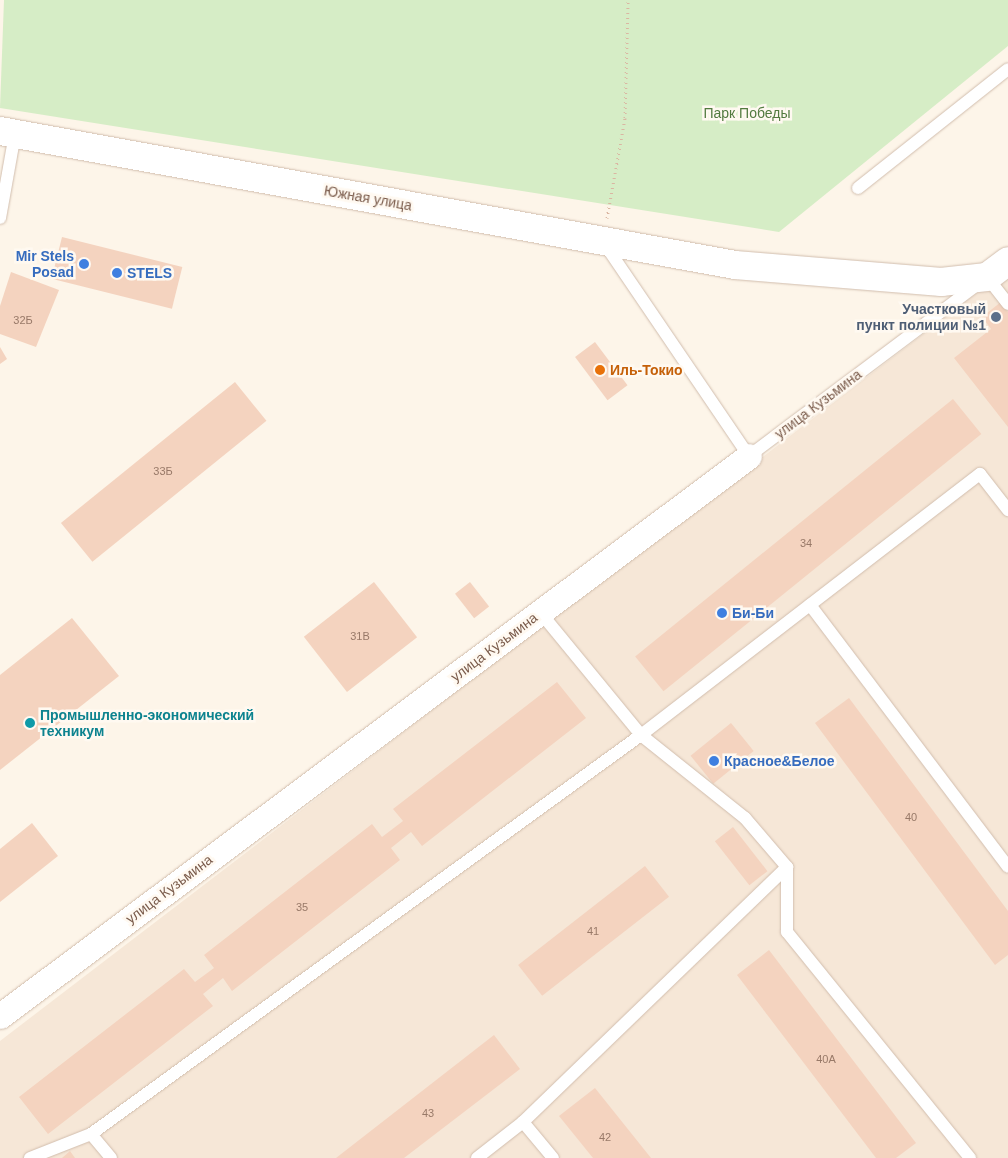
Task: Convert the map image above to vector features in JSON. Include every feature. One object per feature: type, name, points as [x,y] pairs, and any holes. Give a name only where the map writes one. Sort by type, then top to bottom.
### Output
[{"type":"street","name":"Южная улица","points":[[8,133],[735,264],[941,282],[998,269]]},
{"type":"street","name":"улица Кузьмина","points":[[0,1016],[749,456]]},
{"type":"lane","points":[[858,188],[1008,69]]},
{"type":"lane","points":[[0,218],[8,133]]},
{"type":"lane","points":[[602,240],[749,456]]},
{"type":"lane","points":[[998,269],[1008,304]]},
{"type":"lane","name":"улица Кузьмина","points":[[749,456],[998,269]]},
{"type":"lane","points":[[30,1158],[91,1134],[642,735],[980,474],[1008,510]]},
{"type":"lane","points":[[810,605],[1008,867]]},
{"type":"lane","points":[[540,612],[642,735],[745,818],[786,867],[787,932],[970,1158]]},
{"type":"lane","points":[[477,1158],[523,1122],[786,867]]},
{"type":"lane","points":[[523,1122],[553,1158]]},
{"type":"lane","points":[[91,1134],[112,1158]]},
{"type":"path","points":[[602,240],[625,118],[628,0]]},
{"type":"shaded area","points":[[1008,269],[1008,1158],[0,1158],[0,1041]]},
{"type":"green space","name":"Парк Победы","points":[[4,0],[1008,0],[1008,46],[779,232],[0,108]]},
{"type":"building","name":"STELS","points":[[62,237],[182,267],[172,309],[52,279]]},
{"type":"building","points":[[11,272],[59,290],[36,347],[0,334],[0,306]]},
{"type":"building","points":[[1001,302],[1008,312],[1008,427],[954,358],[991,329],[982,317]]},
{"type":"building","points":[[595,342],[627,385],[608,400],[575,357]]},
{"type":"building","points":[[0,347],[7,359],[0,364]]},
{"type":"building","points":[[235,382],[266,421],[92,562],[61,523]]},
{"type":"building","points":[[953,399],[981,434],[663,691],[635,656]]},
{"type":"building","points":[[374,582],[417,637],[347,692],[304,637]]},
{"type":"building","points":[[470,582],[489,606],[474,618],[455,594]]},
{"type":"building","name":"Промышленно-экономический техникум","points":[[72,618],[119,676],[0,770],[0,675]]},
{"type":"building","points":[[557,682],[586,718],[422,846],[411,832],[391,848],[400,860],[232,991],[223,978],[203,994],[213,1006],[48,1134],[19,1097],[184,969],[195,982],[214,968],[204,955],[372,824],[382,837],[403,821],[393,809]]},
{"type":"building","points":[[849,698],[1008,911],[1008,955],[995,965],[815,723]]},
{"type":"building","points":[[731,723],[754,751],[713,784],[691,756]]},
{"type":"building","points":[[32,823],[58,856],[0,902],[0,849]]},
{"type":"building","points":[[733,827],[767,871],[749,885],[715,841]]},
{"type":"building","points":[[645,866],[669,897],[542,996],[518,965]]},
{"type":"building","points":[[769,950],[916,1143],[896,1158],[876,1158],[737,975]]},
{"type":"building","points":[[494,1035],[520,1069],[404,1158],[336,1158]]},
{"type":"building","points":[[595,1088],[651,1158],[593,1158],[559,1116]]},
{"type":"building","points":[[70,1151],[75,1158],[62,1158]]},
{"type":"place","name":"Mir Stels Posad","points":[[84,264]]},
{"type":"place","name":"STELS","points":[[117,273]]},
{"type":"place","name":"Участковый пункт полиции №1","points":[[996,317]]},
{"type":"place","name":"Иль-Токио","points":[[600,370]]},
{"type":"place","name":"Би-Би","points":[[722,613]]},
{"type":"place","name":"Промышленно-экономический техникум","points":[[30,723]]},
{"type":"place","name":"Красное&Белое","points":[[714,761]]}]
